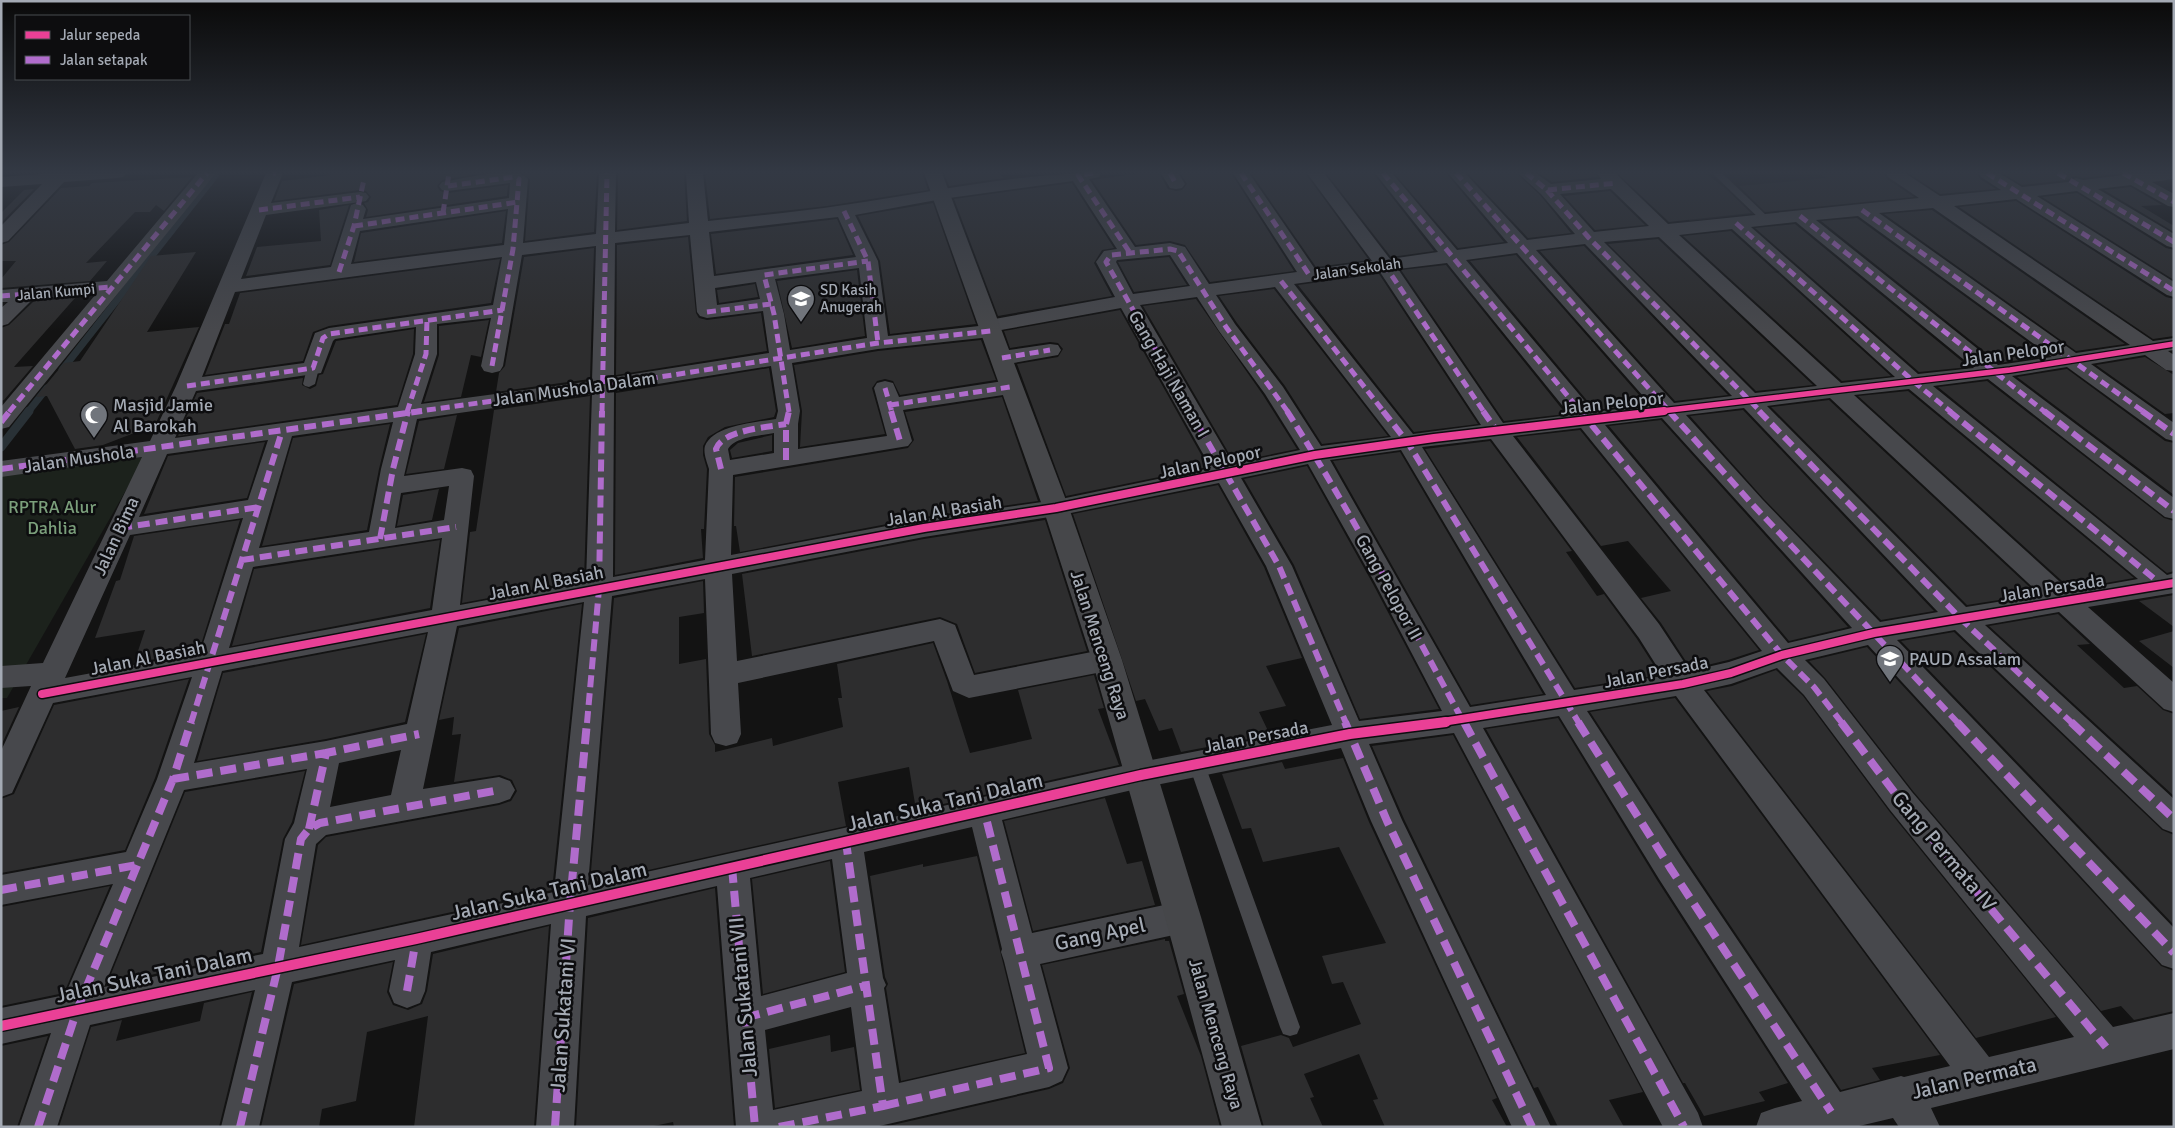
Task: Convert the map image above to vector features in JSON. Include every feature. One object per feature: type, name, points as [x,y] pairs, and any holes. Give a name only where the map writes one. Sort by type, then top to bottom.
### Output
[{"type":"street","points":[[1,236],[12,226]]},
{"type":"street","points":[[1,422],[163,226]]},
{"type":"street","name":"Jalan Bima","points":[[1,784],[187,386],[253,226]]},
{"type":"street","points":[[339,272],[354,226]]},
{"type":"street","points":[[492,366],[515,226]]},
{"type":"street","name":"Jalan Sukatani VI","points":[[555,1127],[570,904],[598,589],[605,226]]},
{"type":"street","points":[[228,287],[712,226]]},
{"type":"street","points":[[851,226],[868,261],[878,344]]},
{"type":"street","name":"Jalan Menceng Raya","points":[[953,226],[1002,358],[1010,387],[1056,508],[1107,660],[1183,917],[1242,1127]]},
{"type":"street","points":[[1115,226],[1130,252]]},
{"type":"street","points":[[1276,226],[1310,276]]},
{"type":"street","points":[[1355,226],[1384,264],[1497,431],[1649,631],[1683,684],[1980,1076]]},
{"type":"street","name":"Gang Permata IV","points":[[1426,226],[1782,655],[1814,687],[1901,801],[2106,1047]]},
{"type":"street","points":[[1504,226],[1753,505],[2174,953]]},
{"type":"street","points":[[1578,226],[1960,618],[2174,819]]},
{"type":"street","points":[[1658,226],[1954,501],[2174,701]]},
{"type":"street","name":"Jalan Sekolah","points":[[990,328],[1127,301],[1281,281],[1384,264],[1453,257],[1589,238],[1708,226]]},
{"type":"street","points":[[1739,226],[1913,382],[2168,584]]},
{"type":"street","points":[[1812,226],[1993,372],[2174,511]]},
{"type":"street","points":[[1884,226],[2174,434]]},
{"type":"street","points":[[1970,226],[2174,365]]},
{"type":"street","points":[[2072,226],[2174,291]]},
{"type":"street","points":[[2147,226],[2174,242]]},
{"type":"street","points":[[700,227],[708,312],[771,304]]},
{"type":"street","name":"Gang Pelopor II","points":[[1130,252],[1176,250],[1315,455],[1684,1127]]},
{"type":"street","name":"Gang Haji Naman I","points":[[1130,252],[1111,255],[1106,260],[1127,301],[1279,566],[1387,821],[1532,1127]]},
{"type":"street","points":[[704,283],[868,261]]},
{"type":"street","points":[[764,276],[771,304],[789,411],[786,424],[786,460]]},
{"type":"street","points":[[1281,281],[1408,443],[1567,704],[1831,1112]]},
{"type":"street","name":"Jalan Kumpi","points":[[1,296],[112,287]]},
{"type":"street","points":[[1,320],[26,294]]},
{"type":"street","points":[[187,386],[311,376],[323,338],[329,334],[427,318],[502,310]]},
{"type":"street","points":[[380,539],[407,413],[426,354],[427,318]]},
{"type":"street","name":"Jalan Mushola Dalam","points":[[157,448],[602,386],[990,328]]},
{"type":"street","name":"Jalan Pelopor","points":[[1056,508],[1315,455],[1497,431],[1993,372],[2174,344]]},
{"type":"street","points":[[1002,358],[1050,350]]},
{"type":"street","points":[[721,469],[900,441],[888,397],[1010,387]]},
{"type":"street","points":[[726,734],[718,566],[721,469],[717,449],[721,440],[731,436],[786,424]]},
{"type":"street","points":[[38,1127],[77,1010],[173,780],[212,662],[282,430]]},
{"type":"street","name":"Jalan Mushola","points":[[1,469],[157,448]]},
{"type":"street","points":[[390,486],[462,476],[445,618],[404,806]]},
{"type":"street","points":[[120,528],[259,507]]},
{"type":"street","name":"Jalan Al Basiah","points":[[1,677],[47,684],[212,662],[924,528],[1056,508]]},
{"type":"street","points":[[242,560],[456,527]]},
{"type":"street","name":"Jalan Persada","points":[[1104,784],[1350,734],[1462,720],[1683,684],[1731,673],[1782,655],[1874,633],[2168,584]]},
{"type":"street","points":[[722,675],[940,629],[945,632],[962,683],[964,686],[969,687],[1107,660]]},
{"type":"street","points":[[173,780],[420,734]]},
{"type":"street","points":[[309,829],[326,753]]},
{"type":"street","name":"Jalan Suka Tani Dalam","points":[[1,1026],[416,939],[1104,784]]},
{"type":"street","points":[[240,1127],[278,967],[301,839],[309,829],[320,823],[499,790]]},
{"type":"street","points":[[780,1127],[883,1106],[1049,1068],[1018,952],[984,810]]},
{"type":"street","points":[[846,842],[868,985],[883,1106]]},
{"type":"street","points":[[1,890],[137,865]]},
{"type":"street","name":"Jalan Sukatani VII","points":[[732,867],[755,1127]]},
{"type":"street","name":"Gang Apel","points":[[1018,952],[1183,917]]},
{"type":"street","points":[[408,991],[416,939]]},
{"type":"street","points":[[744,1018],[868,985]]},
{"type":"street","name":"Jalan Permata","points":[[1775,1127],[1901,1095],[2174,1031]]},
{"type":"street","points":[[1901,1095],[1921,1127]]},
{"type":"lane","points":[[1197,765],[1290,1027]]},
{"type":"green space","name":"RPTRA Alur Dahlia","points":[[145,457],[7,698],[1,698],[1,472]]},
{"type":"building","points":[[25,226],[122,226],[86,263],[107,261],[90,281],[1,288],[1,279],[16,261],[1,261],[1,245],[9,242]]},
{"type":"building","points":[[320,226],[342,226],[330,265],[246,276],[257,247],[321,241]]},
{"type":"building","points":[[410,226],[504,226],[502,243],[354,262],[361,233]]},
{"type":"building","points":[[526,226],[594,226],[594,232],[525,241]]},
{"type":"building","points":[[617,226],[651,226],[617,230]]},
{"type":"building","points":[[781,226],[840,226],[853,255],[716,274],[711,234]]},
{"type":"building","points":[[863,226],[941,226],[976,324],[890,334],[880,261]]},
{"type":"building","points":[[964,226],[1100,226],[1114,248],[1102,250],[1094,263],[1112,296],[998,316]]},
{"type":"building","points":[[1123,226],[1265,226],[1294,271],[1210,282],[1185,245],[1170,241],[1136,245]]},
{"type":"building","points":[[1287,226],[1344,226],[1369,260],[1316,267]]},
{"type":"building","points":[[1367,226],[1414,226],[1434,251],[1391,257]]},
{"type":"building","points":[[1439,226],[1490,226],[1504,242],[1458,248]]},
{"type":"building","points":[[1516,226],[1565,226],[1571,233],[1528,238]]},
{"type":"building","points":[[1591,226],[1639,226],[1595,230]]},
{"type":"building","points":[[1797,226],[1969,367],[1919,372],[1755,228]]},
{"type":"building","points":[[1827,226],[1868,226],[2047,356],[1999,363]]},
{"type":"building","points":[[1900,226],[1955,226],[2125,344],[2076,351]]},
{"type":"building","points":[[1986,226],[2054,226],[2166,297],[2174,299],[2174,336],[2153,339]]},
{"type":"building","points":[[2088,226],[2130,226],[2166,248],[2174,250],[2174,280]]},
{"type":"building","points":[[2163,226],[2173,226],[2174,232]]},
{"type":"building","points":[[1731,231],[1891,376],[1842,381],[1683,236]]},
{"type":"building","points":[[688,237],[696,313],[699,318],[707,320],[761,313],[767,351],[616,375],[617,245]]},
{"type":"building","points":[[1658,239],[1813,385],[1756,391],[1608,244]]},
{"type":"building","points":[[1584,246],[1728,395],[1675,401],[1540,251]]},
{"type":"building","points":[[594,248],[590,379],[496,392],[499,373],[505,366],[524,257]]},
{"type":"building","points":[[196,252],[147,332],[199,327],[155,425],[103,445],[75,449],[47,396],[36,397],[64,363],[80,361],[151,256]]},
{"type":"building","points":[[1516,255],[1647,404],[1595,410],[1470,261]]},
{"type":"building","points":[[1169,257],[1187,285],[1134,292],[1118,262]]},
{"type":"building","points":[[500,259],[491,303],[329,326],[313,332],[303,361],[205,375],[225,324],[229,324],[240,293]]},
{"type":"building","points":[[1446,265],[1566,414],[1504,421],[1401,270]]},
{"type":"building","points":[[857,270],[865,336],[792,348],[777,281]]},
{"type":"building","points":[[1379,274],[1478,424],[1414,432],[1298,285]]},
{"type":"building","points":[[755,284],[758,297],[719,303],[717,290]]},
{"type":"building","points":[[1274,289],[1388,436],[1322,444],[1285,386],[1219,296]]},
{"type":"building","points":[[75,298],[14,367],[33,366],[4,400],[1,401],[1,328],[9,325],[34,301]]},
{"type":"building","points":[[1196,299],[1263,395],[1297,449],[1234,462],[1143,306]]},
{"type":"building","points":[[1120,310],[1208,467],[1066,496],[1017,364],[1058,357],[1063,349],[1058,343],[1050,342],[1010,348],[1004,331]]},
{"type":"building","points":[[489,320],[481,357],[471,355],[461,397],[424,402],[439,355],[439,326]]},
{"type":"building","points":[[414,329],[413,354],[397,405],[178,436],[197,393],[303,378],[302,385],[310,389],[316,386],[319,375],[323,374],[336,341]]},
{"type":"building","points":[[981,340],[996,380],[900,395],[893,381],[885,379],[877,381],[872,388],[885,434],[800,447],[802,411],[794,365],[878,351]]},
{"type":"building","points":[[2145,357],[2174,375],[2174,413],[2165,414],[2096,365]]},
{"type":"building","points":[[769,368],[776,411],[774,417],[725,427],[708,437],[703,446],[703,455],[707,469],[704,529],[701,529],[703,558],[615,575],[616,393]]},
{"type":"building","points":[[2067,369],[2165,441],[2174,443],[2174,495],[2017,377]]},
{"type":"building","points":[[1987,381],[2164,518],[2174,521],[2174,571],[2167,573],[1938,387]]},
{"type":"building","points":[[1908,391],[2134,578],[2071,589],[1858,396]]},
{"type":"building","points":[[590,396],[584,580],[462,603],[470,532],[476,531],[494,410]]},
{"type":"building","points":[[1002,397],[1038,501],[924,517],[740,552],[736,526],[734,526],[735,477],[908,448],[914,440],[905,412]]},
{"type":"building","points":[[1829,400],[2037,594],[1967,605],[1771,407]]},
{"type":"building","points":[[1743,410],[1934,611],[1881,620],[1763,498],[1690,416]]},
{"type":"building","points":[[457,415],[444,469],[406,474],[419,421]]},
{"type":"building","points":[[1661,420],[1848,627],[1789,641],[1609,426]]},
{"type":"building","points":[[390,424],[367,530],[262,546],[293,438]]},
{"type":"building","points":[[1580,430],[1759,650],[1691,669],[1661,623],[1641,598],[1671,591],[1628,541],[1601,546],[1517,437]]},
{"type":"building","points":[[772,435],[772,451],[732,458],[730,450],[738,443]]},
{"type":"building","points":[[1490,441],[1572,551],[1566,552],[1597,596],[1604,594],[1637,639],[1660,675],[1575,688],[1425,449]]},
{"type":"building","points":[[265,442],[247,498],[144,514],[168,456]]},
{"type":"building","points":[[1400,452],[1543,694],[1471,705],[1333,461]]},
{"type":"building","points":[[1307,466],[1373,584],[1439,709],[1360,719],[1294,565],[1244,479]]},
{"type":"building","points":[[1218,485],[1264,567],[1302,658],[1266,666],[1286,706],[1259,712],[1270,735],[1181,752],[1172,728],[1159,731],[1145,699],[1136,701],[1073,514]]},
{"type":"building","points":[[439,489],[432,520],[397,526],[403,495]]},
{"type":"building","points":[[240,520],[199,651],[134,663],[145,630],[95,638],[116,581],[120,580],[134,536]]},
{"type":"building","points":[[1045,520],[1087,651],[975,673],[957,624],[940,617],[752,656],[742,574],[924,539]]},
{"type":"building","points":[[440,540],[430,608],[232,646],[254,569]]},
{"type":"building","points":[[703,581],[704,613],[679,617],[679,664],[706,659],[709,734],[715,745],[715,752],[772,738],[773,746],[843,727],[838,698],[842,698],[837,664],[933,643],[970,753],[1032,739],[1018,690],[1094,675],[1104,708],[1098,709],[1119,765],[916,810],[909,767],[838,782],[846,826],[590,883],[614,598]]},
{"type":"building","points":[[2174,595],[2174,627],[2139,601]]},
{"type":"building","points":[[582,604],[552,890],[301,945],[318,845],[326,837],[499,805],[511,801],[517,791],[512,780],[500,775],[454,782],[461,734],[452,735],[454,717],[439,720],[459,628]]},
{"type":"building","points":[[2058,614],[2090,644],[2077,645],[2124,688],[2137,686],[2163,710],[2174,714],[2174,796],[1989,626]]},
{"type":"building","points":[[2174,631],[2174,668],[2139,641]]},
{"type":"building","points":[[1954,632],[2162,830],[2174,835],[2174,925],[1901,641]]},
{"type":"building","points":[[426,634],[405,722],[326,739],[197,761],[223,673]]},
{"type":"building","points":[[1867,647],[2161,966],[2174,971],[2174,1011],[2134,1020],[2121,1006],[2101,1011],[1913,791],[1825,678],[1809,661]]},
{"type":"building","points":[[1776,670],[1803,696],[1889,811],[2056,1017],[1976,1038],[1707,691],[1732,686]]},
{"type":"building","points":[[189,679],[155,778],[125,850],[1,873],[1,799],[14,794],[54,705]]},
{"type":"building","points":[[1675,698],[1940,1055],[1872,1068],[1880,1080],[1841,1090],[1685,858],[1590,712]]},
{"type":"building","points":[[19,707],[1,746],[1,711]]},
{"type":"building","points":[[1558,718],[1657,880],[1788,1083],[1759,1092],[1765,1101],[1704,1116],[1685,1083],[1683,1083],[1486,729]]},
{"type":"building","points":[[1453,735],[1643,1092],[1609,1100],[1624,1127],[1558,1127],[1538,1087],[1534,1088],[1404,819],[1372,746]]},
{"type":"building","points":[[1343,758],[1369,822],[1497,1098],[1492,1100],[1507,1127],[1385,1127],[1373,1100],[1378,1099],[1359,1054],[1304,1074],[1314,1097],[1310,1098],[1323,1127],[1264,1127],[1241,1046],[1281,1035],[1289,1038],[1293,1047],[1361,1024],[1343,982],[1332,984],[1322,956],[1386,943],[1339,847],[1263,862],[1251,828],[1242,829],[1222,774],[1282,762],[1285,769]]},
{"type":"building","points":[[305,771],[292,822],[283,839],[261,952],[107,984],[185,792]]},
{"type":"building","points":[[1105,798],[1127,864],[1142,861],[1155,905],[1033,931],[1004,821]]},
{"type":"building","points":[[977,856],[1025,1053],[901,1081],[886,988],[888,984],[885,977],[870,876],[923,864],[923,867]]},
{"type":"building","points":[[830,861],[845,972],[763,994],[752,879]]},
{"type":"building","points":[[110,886],[64,993],[1,1006],[1,907]]},
{"type":"building","points":[[715,888],[734,1127],[674,1127],[673,1122],[649,1127],[576,1127],[588,918]]},
{"type":"building","points":[[549,926],[534,1127],[414,1127],[428,1016],[367,1032],[356,1101],[322,1109],[319,1127],[261,1127],[294,984],[393,962],[387,992],[393,1005],[408,1010],[422,1004],[427,991],[433,954]]},
{"type":"building","points":[[1165,939],[1165,941],[1169,941],[1184,994],[1177,996],[1201,1056],[1220,1127],[884,1127],[1049,1089],[1063,1083],[1070,1068],[1042,965]]},
{"type":"building","points":[[252,992],[219,1127],[59,1127],[91,1027],[122,1020],[116,1041],[200,1021],[204,1003]]},
{"type":"building","points":[[830,1035],[831,1052],[854,1047],[860,1090],[775,1108],[769,1049]]},
{"type":"building","points":[[48,1036],[17,1127],[1,1127],[1,1046]]},
{"type":"waterway","points":[[62,370],[176,226]]},
{"type":"waterway","points":[[28,412],[47,388]]},
{"type":"waterway","points":[[1,447],[29,411]]},
{"type":"marked path","points":[[1,422],[163,226]]},
{"type":"marked path","points":[[339,272],[354,226]]},
{"type":"marked path","points":[[492,366],[515,226]]},
{"type":"marked path","points":[[555,1127],[570,903],[599,589],[606,226]]},
{"type":"marked path","points":[[851,226],[868,261],[878,343]]},
{"type":"marked path","points":[[1112,226],[1130,253]]},
{"type":"marked path","points":[[1276,226],[1310,276]]},
{"type":"marked path","points":[[1427,226],[1782,655],[1814,687],[1901,801],[2106,1047]]},
{"type":"marked path","points":[[1503,226],[1753,505],[2174,953]]},
{"type":"marked path","points":[[1578,226],[1960,618],[2174,819]]},
{"type":"marked path","points":[[1739,226],[1913,381],[2162,585]]},
{"type":"marked path","points":[[1812,226],[1993,372],[2174,511]]},
{"type":"marked path","points":[[1884,226],[2174,434]]},
{"type":"marked path","points":[[2070,226],[2174,291]]},
{"type":"marked path","points":[[2146,226],[2174,242]]},
{"type":"marked path","points":[[1532,1127],[1387,821],[1279,566],[1127,301],[1106,262],[1111,255],[1170,249],[1178,251],[1226,327],[1275,392],[1315,455],[1388,583],[1684,1127]]},
{"type":"marked path","points":[[786,460],[786,424],[789,411],[774,314],[764,275],[868,261]]},
{"type":"marked path","points":[[1384,264],[1497,431]]},
{"type":"marked path","points":[[1281,281],[1408,443],[1567,704],[1671,869],[1831,1112]]},
{"type":"marked path","points":[[1,296],[112,287]]},
{"type":"marked path","points":[[707,312],[771,304]]},
{"type":"marked path","points":[[187,386],[313,368],[323,338],[329,334],[503,310]]},
{"type":"marked path","points":[[380,539],[393,469],[407,413],[426,354],[427,319]]},
{"type":"marked path","points":[[1,469],[602,386],[878,343],[991,331]]},
{"type":"marked path","points":[[1002,358],[1050,350]]},
{"type":"marked path","points":[[890,405],[1010,387]]},
{"type":"marked path","points":[[885,388],[900,441]]},
{"type":"marked path","points":[[721,469],[716,449],[723,439],[740,433],[786,424]]},
{"type":"marked path","points":[[38,1127],[77,1010],[173,779],[282,431]]},
{"type":"marked path","points":[[120,528],[259,507]]},
{"type":"marked path","points":[[242,560],[456,527]]},
{"type":"marked path","points":[[309,829],[326,753],[419,734]]},
{"type":"marked path","points":[[173,779],[326,753]]},
{"type":"marked path","points":[[240,1127],[278,967],[301,839],[309,829],[320,823],[499,790]]},
{"type":"marked path","points":[[883,1106],[1049,1068],[984,810]]},
{"type":"marked path","points":[[779,1127],[883,1106],[846,842]]},
{"type":"marked path","points":[[1,890],[137,865]]},
{"type":"marked path","points":[[732,867],[755,1127]]},
{"type":"marked path","points":[[407,991],[416,939]]},
{"type":"marked path","points":[[744,1018],[868,985]]},
{"type":"cycle path","points":[[42,694],[924,528],[1056,508],[1315,455],[1434,438],[2010,370],[2174,344]]},
{"type":"cycle path","points":[[1,1026],[416,939],[1141,775],[1350,734],[1462,720],[1683,684],[1731,673],[1782,655],[1874,633],[2174,583]]},
{"type":"place","name":"SD Kasih Anugerah","points":[[801,323]]},
{"type":"place","name":"Masjid Jamie Al Barokah","points":[[94,439]]},
{"type":"place","name":"PAUD Assalam","points":[[1890,683]]}]
